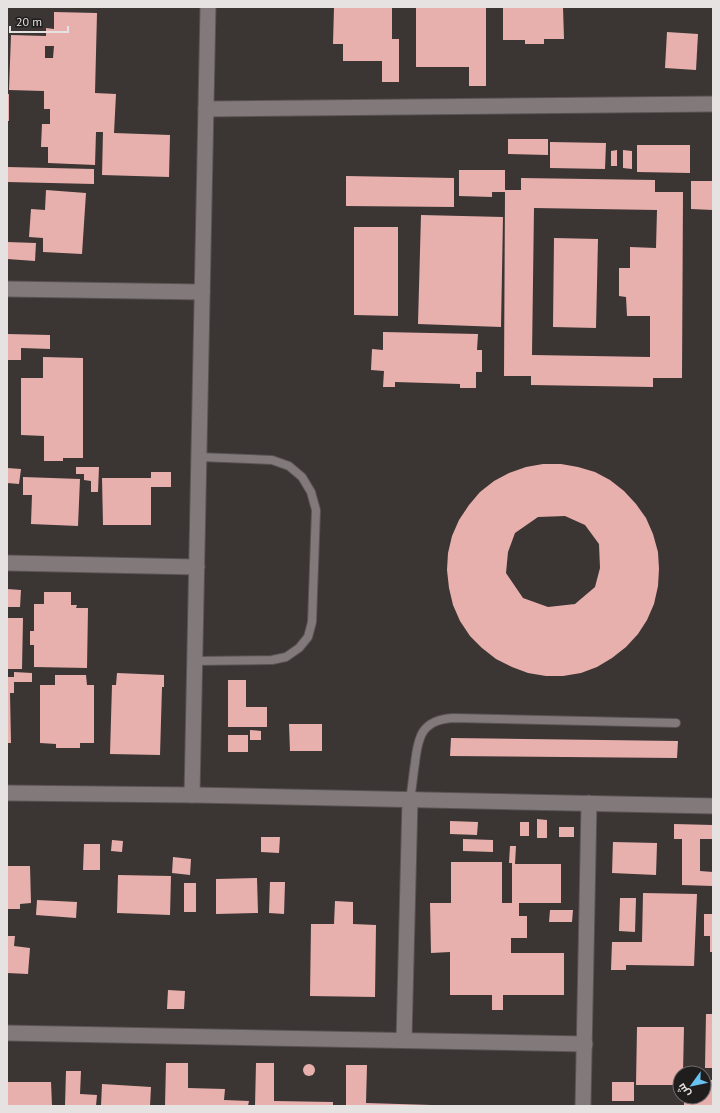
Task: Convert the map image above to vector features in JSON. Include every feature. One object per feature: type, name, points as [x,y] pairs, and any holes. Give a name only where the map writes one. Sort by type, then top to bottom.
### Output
[{"type":"street","points":[[192,795],[208,7]]},
{"type":"street","points":[[206,108],[713,104]]},
{"type":"street","points":[[7,289],[202,292]]},
{"type":"street","points":[[7,563],[197,567]]},
{"type":"street","points":[[7,793],[192,795],[713,806]]},
{"type":"street","points":[[404,1040],[410,800]]},
{"type":"street","points":[[583,1106],[589,803]]},
{"type":"street","points":[[7,1033],[585,1044]]},
{"type":"lane","points":[[195,661],[272,660],[286,657],[299,648],[308,637],[312,622],[316,510],[312,492],[302,478],[289,466],[272,460],[199,457]]},
{"type":"lane","points":[[410,800],[417,744],[422,733],[430,724],[441,719],[453,718],[676,723]]},
{"type":"building","points":[[334,7],[392,7],[392,39],[399,39],[399,82],[382,82],[382,61],[343,61],[343,44],[333,44]]},
{"type":"building","points":[[416,7],[486,7],[486,86],[469,86],[469,67],[416,67]]},
{"type":"building","points":[[503,7],[563,7],[564,39],[544,39],[544,44],[525,44],[525,40],[503,40]]},
{"type":"building","points":[[54,12],[97,13],[95,93],[116,94],[114,133],[170,135],[169,177],[102,175],[103,132],[96,132],[95,165],[48,163],[48,147],[41,147],[42,124],[50,124],[50,109],[44,109],[44,91],[9,90],[11,35],[46,36],[46,28],[54,29]],"holes":[[[45,46],[54,46],[53,58],[45,58]]]},
{"type":"building","points":[[667,32],[698,34],[696,70],[665,68]]},
{"type":"building","points":[[7,94],[9,94],[9,121],[7,121]]},
{"type":"building","points":[[508,139],[548,139],[548,155],[508,154]]},
{"type":"building","points":[[550,142],[606,143],[605,169],[550,168]]},
{"type":"building","points":[[637,145],[690,145],[690,173],[637,172]]},
{"type":"building","points":[[617,150],[617,166],[611,166],[611,151]]},
{"type":"building","points":[[623,150],[632,151],[632,169],[623,168]]},
{"type":"building","points":[[7,167],[94,169],[94,184],[7,182]]},
{"type":"building","points":[[459,170],[505,170],[505,190],[521,190],[521,178],[655,180],[655,192],[683,192],[682,378],[653,378],[653,387],[531,385],[531,376],[504,376],[505,192],[492,192],[492,197],[459,196]],"holes":[[[534,208],[657,210],[656,248],[630,247],[630,268],[619,268],[619,296],[626,297],[627,316],[650,316],[650,357],[532,355]]]},
{"type":"building","points":[[346,176],[454,178],[454,207],[346,206]]},
{"type":"building","points":[[691,181],[713,181],[713,210],[691,209]]},
{"type":"building","points":[[46,190],[86,193],[82,254],[43,252],[43,238],[29,237],[31,209],[45,210]]},
{"type":"building","points":[[421,215],[503,217],[501,327],[418,324]]},
{"type":"building","points":[[354,227],[398,227],[398,316],[354,315]]},
{"type":"building","points":[[554,238],[598,239],[596,328],[553,327]]},
{"type":"building","points":[[7,242],[36,243],[35,261],[7,259]]},
{"type":"building","points":[[383,332],[478,334],[477,350],[482,350],[482,372],[476,372],[476,388],[460,388],[460,384],[395,382],[395,387],[383,387],[384,371],[371,370],[372,349],[383,350]]},
{"type":"building","points":[[7,334],[50,335],[50,349],[21,348],[21,360],[7,360]]},
{"type":"building","points":[[43,357],[83,358],[83,458],[63,458],[63,461],[44,461],[44,436],[21,435],[21,378],[43,378]]},
{"type":"building","points":[[543,464],[561,464],[595,472],[610,480],[624,491],[646,518],[653,534],[658,552],[658,586],[654,604],[647,620],[638,634],[626,647],[597,667],[581,673],[563,676],[546,676],[528,673],[496,659],[470,636],[460,621],[453,605],[447,570],[448,553],[452,536],[459,520],[480,492],[494,481],[509,473],[526,467]],"holes":[[[565,516],[585,525],[599,544],[600,568],[595,587],[575,604],[548,607],[523,598],[506,573],[508,552],[515,533],[538,517]]]},
{"type":"building","points":[[76,467],[99,467],[98,492],[91,492],[91,481],[84,480],[84,474],[76,474]]},
{"type":"building","points":[[7,468],[21,469],[19,484],[7,483]]},
{"type":"building","points":[[151,472],[171,472],[171,487],[151,487],[151,525],[103,525],[102,478],[151,478]]},
{"type":"building","points":[[23,477],[80,479],[78,526],[31,524],[32,495],[23,495]]},
{"type":"building","points":[[7,589],[21,590],[20,607],[7,607]]},
{"type":"building","points":[[44,592],[71,592],[71,605],[77,605],[76,608],[88,608],[87,668],[34,667],[34,645],[30,645],[30,631],[34,631],[34,604],[44,604]]},
{"type":"building","points":[[7,618],[23,618],[22,669],[7,669]]},
{"type":"building","points":[[14,672],[32,673],[32,682],[14,682],[14,693],[10,693],[11,743],[7,743],[7,677],[14,677]]},
{"type":"building","points":[[117,673],[164,675],[164,687],[162,687],[160,755],[110,754],[112,685],[116,685]]},
{"type":"building","points":[[55,675],[86,675],[87,685],[94,685],[94,743],[80,743],[80,748],[56,748],[56,744],[40,743],[40,685],[55,685]]},
{"type":"building","points":[[228,680],[246,680],[246,707],[267,707],[267,727],[228,727]]},
{"type":"building","points":[[289,724],[322,724],[322,751],[290,751]]},
{"type":"building","points":[[250,730],[261,731],[261,740],[250,740]]},
{"type":"building","points":[[228,735],[248,735],[248,752],[228,752]]},
{"type":"building","points":[[451,738],[678,741],[677,758],[450,756]]},
{"type":"building","points":[[537,819],[547,820],[547,838],[537,838]]},
{"type":"building","points":[[450,821],[478,822],[477,835],[450,834]]},
{"type":"building","points":[[520,822],[529,822],[529,836],[520,836]]},
{"type":"building","points":[[674,824],[713,825],[713,839],[700,839],[700,871],[713,872],[713,886],[682,885],[682,839],[674,839]]},
{"type":"building","points":[[559,827],[574,827],[574,837],[559,837]]},
{"type":"building","points":[[261,837],[280,837],[279,853],[261,852]]},
{"type":"building","points":[[463,839],[493,840],[493,852],[463,851]]},
{"type":"building","points":[[112,840],[123,841],[122,852],[111,851]]},
{"type":"building","points":[[613,842],[657,843],[656,875],[612,873]]},
{"type":"building","points":[[84,844],[100,844],[100,870],[83,870]]},
{"type":"building","points":[[510,846],[516,846],[515,864],[561,864],[561,903],[519,903],[519,916],[527,916],[527,938],[511,938],[511,953],[564,953],[564,995],[503,995],[503,1010],[492,1010],[492,995],[450,995],[450,952],[431,953],[430,903],[451,903],[451,862],[502,862],[502,903],[512,903],[512,863],[509,863]]},
{"type":"building","points":[[173,857],[191,859],[190,875],[172,873]]},
{"type":"building","points":[[7,866],[30,866],[31,903],[20,904],[20,909],[7,909]]},
{"type":"building","points":[[118,875],[171,876],[170,915],[117,913]]},
{"type":"building","points":[[257,878],[258,913],[216,914],[216,879]]},
{"type":"building","points":[[270,882],[285,882],[284,914],[269,913]]},
{"type":"building","points":[[184,883],[196,883],[196,912],[184,912]]},
{"type":"building","points":[[643,893],[697,894],[694,966],[626,965],[626,970],[611,970],[612,942],[642,942]]},
{"type":"building","points":[[620,898],[636,898],[635,932],[619,931]]},
{"type":"building","points":[[37,900],[77,902],[76,918],[36,915]]},
{"type":"building","points":[[335,901],[353,902],[353,924],[376,925],[375,997],[310,996],[311,924],[334,924]]},
{"type":"building","points":[[550,910],[573,910],[572,922],[549,922]]},
{"type":"building","points":[[704,914],[713,914],[713,952],[710,952],[710,936],[704,936]]},
{"type":"building","points":[[7,936],[15,936],[14,946],[30,948],[28,974],[7,973]]},
{"type":"building","points":[[168,990],[185,991],[184,1009],[167,1009]]},
{"type":"building","points":[[706,1014],[713,1014],[713,1068],[712,1065],[705,1065]]},
{"type":"building","points":[[637,1027],[684,1027],[683,1065],[672,1065],[672,1085],[636,1085]]},
{"type":"building","points":[[166,1063],[188,1063],[188,1088],[225,1089],[224,1100],[249,1101],[248,1106],[165,1106]]},
{"type":"building","points":[[256,1063],[274,1063],[274,1101],[333,1102],[333,1106],[255,1106]]},
{"type":"building","points":[[311,1064],[314,1065],[314,1075],[307,1076],[304,1075],[303,1068],[304,1065]]},
{"type":"building","points":[[346,1065],[367,1065],[366,1103],[432,1106],[346,1106]]},
{"type":"building","points":[[66,1071],[81,1071],[80,1094],[97,1095],[96,1106],[65,1106]]},
{"type":"building","points":[[713,1080],[713,1106],[684,1106],[712,1105]]},
{"type":"building","points":[[7,1082],[51,1082],[52,1106],[7,1106]]},
{"type":"building","points":[[612,1082],[634,1082],[634,1101],[612,1101]]},
{"type":"building","points":[[102,1084],[151,1087],[150,1106],[101,1106]]}]
